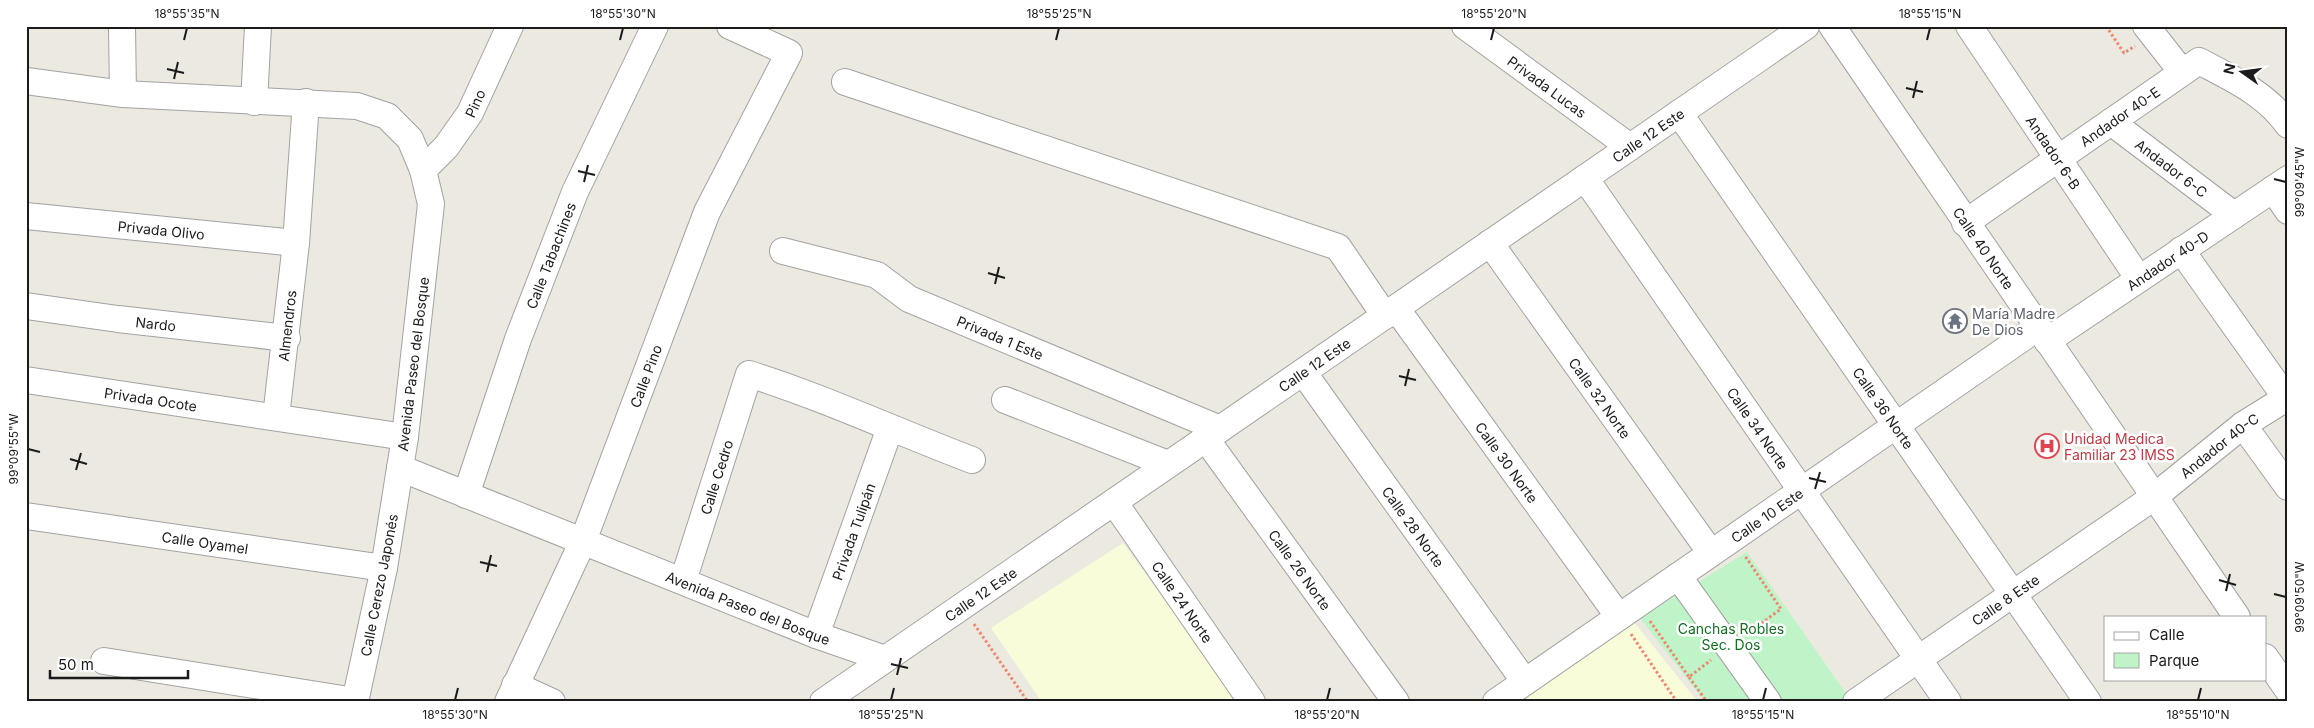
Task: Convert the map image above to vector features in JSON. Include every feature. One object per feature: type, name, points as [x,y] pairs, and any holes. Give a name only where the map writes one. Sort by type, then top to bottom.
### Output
[{"type":"street","points":[[122,26],[123,94]]},
{"type":"street","points":[[254,102],[258,26]]},
{"type":"street","name":"Pino","points":[[423,170],[446,147],[470,113],[510,26]]},
{"type":"street","name":"Calle Tabachines","points":[[466,495],[518,339],[575,192],[656,26]]},
{"type":"street","name":"Calle Pino","points":[[511,693],[583,541],[707,212],[788,54],[730,26]]},
{"type":"street","name":"Privada Lucas","points":[[1465,26],[1630,147]]},
{"type":"street","name":"Calle 12 Este","points":[[823,702],[1806,26]]},
{"type":"street","name":"Calle 40 Norte","points":[[1832,26],[1965,223],[2236,616]]},
{"type":"street","name":"Andador 6-B","points":[[1969,26],[2139,279]]},
{"type":"street","points":[[2155,29],[2190,66],[2249,88],[2279,112],[2288,125]]},
{"type":"street","name":"Andador 40-E","points":[[1965,223],[2190,66]]},
{"type":"street","name":"Avenida Paseo del Bosque","points":[[26,81],[123,94],[357,106],[387,116],[410,139],[423,170],[431,204],[400,468],[816,635],[886,659]]},
{"type":"street","name":"Calle 30 Norte","points":[[845,82],[1338,247],[1390,312],[1619,617]]},
{"type":"street","name":"Almendros","points":[[276,417],[287,338],[306,102]]},
{"type":"street","name":"Calle 36 Norte","points":[[1679,113],[2088,702]]},
{"type":"street","name":"Andador 6-C","points":[[2111,122],[2234,215]]},
{"type":"street","name":"Calle 34 Norte","points":[[1585,178],[1948,702]]},
{"type":"street","points":[[2280,184],[2288,211]]},
{"type":"street","name":"Andador 40-D","points":[[2042,334],[2139,279],[2280,184]]},
{"type":"street","name":"Privada Olivo","points":[[26,216],[296,243]]},
{"type":"street","name":"Calle 32 Norte","points":[[1490,243],[1711,553]]},
{"type":"street","points":[[2181,250],[2287,397]]},
{"type":"street","name":"Privada 1 Este","points":[[783,251],[877,275],[909,299],[1213,434]]},
{"type":"street","name":"Nardo","points":[[26,306],[118,319],[287,338]]},
{"type":"street","name":"Calle 10 Este","points":[[1496,702],[1896,426],[2042,334]]},
{"type":"street","name":"Calle 28 Norte","points":[[1303,372],[1525,682]]},
{"type":"street","name":"Calle Cedro","points":[[683,581],[749,374],[794,388],[890,428]]},
{"type":"street","name":"Privada Ocote","points":[[26,380],[276,417]]},
{"type":"street","name":"Andador 40-C","points":[[2154,497],[2242,425],[2287,397]]},
{"type":"street","points":[[1005,400],[1168,464]]},
{"type":"street","points":[[276,417],[405,438]]},
{"type":"street","points":[[2242,425],[2288,487]]},
{"type":"street","points":[[890,428],[972,460]]},
{"type":"street","name":"Privada Tulipán","points":[[816,635],[890,428]]},
{"type":"street","name":"Calle 26 Norte","points":[[1213,434],[1396,702]]},
{"type":"street","name":"Calle Cerezo Japonés","points":[[355,702],[384,568],[400,468]]},
{"type":"street","name":"Calle 8 Este","points":[[1856,702],[2154,497]]},
{"type":"street","name":"Calle 24 Norte","points":[[1114,502],[1252,702]]},
{"type":"street","name":"Calle Oyamel","points":[[26,516],[384,568]]},
{"type":"street","points":[[1678,576],[1768,702]]},
{"type":"street","points":[[2266,658],[2288,690]]},
{"type":"street","points":[[104,661],[355,702]]},
{"type":"street","points":[[511,693],[552,702]]},
{"type":"path","points":[[2106,26],[2124,53]]},
{"type":"path","points":[[1743,552],[1781,609]]},
{"type":"path","points":[[958,609],[974,623],[1028,702]]},
{"type":"path","points":[[1619,617],[1677,702]]},
{"type":"path","points":[[1649,620],[1707,702]]},
{"type":"path","points":[[1689,677],[1712,660]]},
{"type":"shaded area","points":[[1123,543],[1237,702],[1042,702],[991,628]]},
{"type":"shaded area","points":[[1633,621],[1698,702],[1514,702]]},
{"type":"green space","name":"Canchas Robles Sec. Dos","points":[[1747,552],[1850,699],[1846,702],[1705,702],[1640,618]]},
{"type":"place","name":"María Madre De Dios","points":[[1955,321]]},
{"type":"place","name":"Unidad Medica Familiar 23 IMSS","points":[[2047,446]]}]
